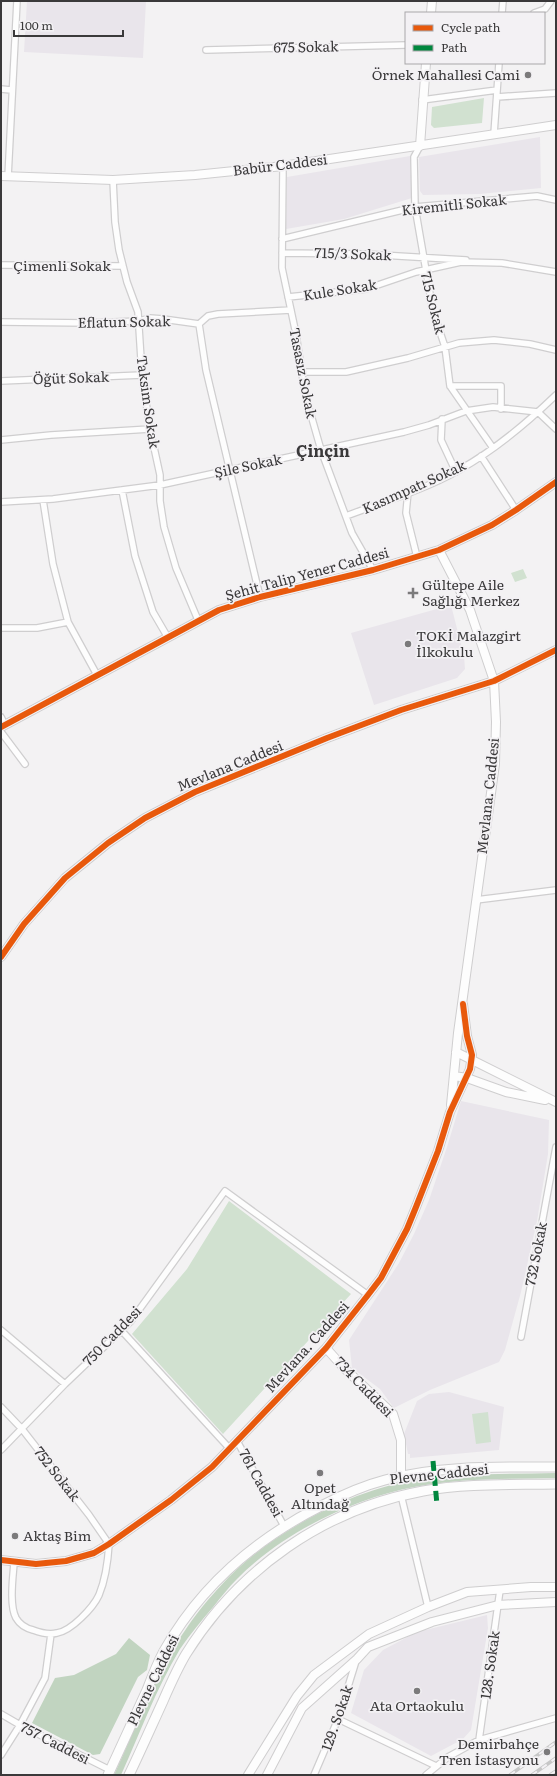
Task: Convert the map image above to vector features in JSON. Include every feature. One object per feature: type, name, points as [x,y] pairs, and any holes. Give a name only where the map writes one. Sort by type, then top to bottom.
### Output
[{"type":"main road","name":"Plevne Caddesi","points":[[109,1773],[163,1652],[180,1626],[212,1586],[264,1539],[284,1526],[349,1492],[401,1476],[456,1470],[556,1467]]},
{"type":"main road","name":"Plevne Caddesi","points":[[129,1775],[185,1655],[210,1621],[246,1580],[264,1564],[285,1549],[328,1523],[366,1506],[401,1495],[424,1490],[454,1487],[556,1484]]},
{"type":"street","points":[[5,177],[17,1]]},
{"type":"street","points":[[431,12],[432,1]]},
{"type":"street","points":[[502,12],[503,1]]},
{"type":"street","points":[[537,12],[545,9],[552,1]]},
{"type":"street","name":"675 Sokak","points":[[206,50],[405,45]]},
{"type":"street","points":[[420,146],[422,100],[426,64]]},
{"type":"street","points":[[494,134],[499,64]]},
{"type":"street","points":[[1,89],[11,90]]},
{"type":"street","points":[[422,100],[497,90]]},
{"type":"street","points":[[496,97],[556,93]]},
{"type":"street","name":"Babür Caddesi","points":[[5,177],[113,180],[188,176],[283,166],[556,125]]},
{"type":"street","name":"715 Sokak","points":[[420,146],[414,157],[415,207],[433,311],[445,347],[450,386],[493,448]]},
{"type":"street","name":"Tasasız Sokak","points":[[283,166],[282,268],[291,310],[305,394],[321,450],[352,533],[372,570]]},
{"type":"street","name":"Taksim Sokak","points":[[113,180],[115,222],[123,266],[136,306],[139,321],[142,375],[150,429],[159,468],[161,508],[169,543],[181,579],[198,620]]},
{"type":"street","name":"Kiremitli Sokak","points":[[282,239],[415,207],[537,196],[556,200]]},
{"type":"street","name":"715/3 Sokak","points":[[282,252],[423,256],[460,259],[478,263]]},
{"type":"street","name":"Kule Sokak","points":[[288,298],[366,289],[425,270],[461,262],[502,263],[556,272]]},
{"type":"street","name":"Çimenli Sokak","points":[[1,266],[123,266]]},
{"type":"street","points":[[260,598],[206,370],[199,324],[208,316],[218,314],[291,310]]},
{"type":"street","name":"Eflatun Sokak","points":[[1,322],[139,321],[150,318],[163,318],[199,324]]},
{"type":"street","points":[[302,372],[346,372],[459,343],[494,340],[530,344],[556,350]]},
{"type":"street","name":"Öğüt Sokak","points":[[1,381],[142,375]]},
{"type":"street","points":[[450,386],[501,386],[501,409]]},
{"type":"street","name":"Kasımpatı Sokak","points":[[346,516],[456,472],[493,448],[538,412],[556,394]]},
{"type":"street","name":"Şile Sokak","points":[[1,502],[43,500],[160,485],[429,425],[466,411],[493,408],[538,412]]},
{"type":"street","points":[[538,412],[556,428]]},
{"type":"street","points":[[442,419],[441,440],[456,472]]},
{"type":"street","points":[[1,440],[51,435],[150,429]]},
{"type":"street","points":[[481,456],[516,510]]},
{"type":"street","name":"Şehit Talip Yener Caddesi","points":[[2,725],[167,636],[225,608],[372,570],[440,550],[492,525],[556,482]]},
{"type":"street","points":[[122,490],[135,556],[153,612],[167,636]]},
{"type":"street","points":[[408,492],[406,513],[417,557]]},
{"type":"street","points":[[43,500],[52,564],[68,622],[97,675]]},
{"type":"street","name":"Mevlana. Caddesi","points":[[440,550],[470,610],[494,681],[496,722],[494,764],[456,1052],[450,1112]]},
{"type":"street","points":[[1,628],[36,628],[68,622]]},
{"type":"street","name":"Mevlana Caddesi","points":[[1,957],[24,924],[65,878],[108,843],[145,818],[195,792],[342,733],[401,710],[494,681],[556,650]]},
{"type":"street","points":[[2,725],[25,764]]},
{"type":"street","points":[[476,900],[556,890]]},
{"type":"street","name":"Mevlana. Caddesi","points":[[1,1560],[14,1563],[36,1564],[66,1561],[94,1553],[110,1544],[193,1483],[212,1467],[326,1348],[380,1278],[407,1229],[438,1151],[450,1112],[467,1078],[472,1059],[467,1036],[463,1004]]},
{"type":"street","points":[[456,1052],[555,1102]]},
{"type":"street","points":[[454,1076],[467,1078],[506,1092],[555,1102]]},
{"type":"street","name":"732 Sokak","points":[[521,1337],[556,1147]]},
{"type":"street","name":"750 Caddesi","points":[[1,1450],[65,1384],[131,1320],[225,1191],[368,1295]]},
{"type":"street","points":[[1,1330],[65,1384]]},
{"type":"street","points":[[121,1330],[230,1449]]},
{"type":"street","name":"734 Caddesi","points":[[326,1348],[343,1367],[393,1414],[401,1440],[401,1476]]},
{"type":"street","name":"752 Sokak","points":[[1,1407],[22,1429],[110,1544]]},
{"type":"street","name":"761 Caddesi","points":[[237,1441],[284,1526]]},
{"type":"street","points":[[401,1495],[428,1607]]},
{"type":"street","points":[[14,1563],[14,1608],[16,1616],[26,1628],[40,1633],[59,1633],[79,1621],[98,1596],[106,1571],[110,1544]]},
{"type":"street","points":[[248,1775],[297,1696],[314,1675],[369,1634],[428,1607],[467,1592],[531,1587],[556,1588]]},
{"type":"street","name":"128. Sokak","points":[[479,1740],[500,1590]]},
{"type":"street","points":[[267,1775],[302,1708],[357,1659],[368,1647],[432,1622],[498,1605],[556,1602]]},
{"type":"street","points":[[1,1755],[20,1725],[45,1678],[51,1634]]},
{"type":"street","name":"129. Sokak","points":[[314,1775],[338,1719],[357,1659]]},
{"type":"street","name":"757 Caddesi","points":[[1,1714],[109,1773]]},
{"type":"street","points":[[426,1775],[448,1757],[479,1740],[556,1718]]},
{"type":"street","points":[[338,1719],[436,1766]]},
{"type":"shaded area","points":[[27,1],[146,1],[143,58],[24,52]]},
{"type":"shaded area","points":[[540,137],[541,188],[480,194],[423,195],[420,191],[419,157]]},
{"type":"shaded area","points":[[410,156],[412,198],[344,219],[286,229],[287,177]]},
{"type":"shaded area","name":"TOKİ Malazgirt İlkokulu","points":[[451,605],[464,656],[465,669],[457,678],[374,705],[351,633]]},
{"type":"shaded area","points":[[461,1101],[549,1120],[548,1154],[537,1221],[521,1292],[505,1350],[499,1362],[430,1390],[394,1408],[380,1389],[352,1368],[349,1340],[399,1263],[414,1234],[429,1200]]},
{"type":"shaded area","points":[[449,1392],[504,1407],[499,1450],[410,1458],[404,1434],[417,1401],[429,1394]]},
{"type":"shaded area","name":"Ata Ortaokulu","points":[[487,1615],[488,1628],[471,1730],[463,1739],[431,1756],[351,1713],[364,1670],[383,1650],[417,1632]]},
{"type":"green space","points":[[484,98],[482,123],[434,128],[431,125],[432,107]]},
{"type":"green space","points":[[523,569],[527,578],[515,582],[511,573]]},
{"type":"green space","points":[[229,1201],[351,1294],[223,1434],[132,1334],[187,1269]]},
{"type":"green space","points":[[488,1412],[491,1442],[476,1444],[472,1414]]},
{"type":"green space","points":[[556,1473],[556,1478],[449,1482],[414,1487],[390,1493],[343,1509],[319,1520],[275,1547],[255,1562],[234,1582],[184,1643],[171,1664],[156,1695],[121,1775],[114,1775],[165,1663],[198,1612],[213,1594],[244,1563],[282,1534],[326,1509],[373,1490],[397,1484],[420,1479],[454,1476]]},
{"type":"green space","points":[[129,1638],[150,1655],[147,1670],[138,1677],[100,1754],[93,1755],[32,1723],[55,1678],[74,1675],[116,1654]]},
{"type":"railway","points":[[510,1775],[556,1742]]},
{"type":"railway","points":[[532,1775],[556,1758]]},
{"type":"railway","points":[[550,1775],[556,1771]]},
{"type":"marked path","points":[[433,1461],[437,1505]]},
{"type":"cycle path","points":[[1,727],[219,610],[260,597],[373,570],[439,550],[492,525],[556,482]]},
{"type":"cycle path","points":[[1,957],[24,924],[65,878],[108,843],[145,818],[195,792],[327,738],[401,710],[494,681],[556,650]]},
{"type":"cycle path","points":[[1,1560],[36,1564],[66,1561],[94,1553],[109,1544],[171,1500],[212,1467],[326,1348],[381,1278],[407,1229],[416,1207],[438,1151],[450,1112],[470,1069],[472,1055],[467,1036],[463,1004]]},
{"type":"place","name":"Örnek Mahallesi Cami","points":[[528,75]]},
{"type":"place","name":"Gültepe Aile Sağlığı Merkez","points":[[413,593]]},
{"type":"place","name":"TOKİ Malazgirt İlkokulu","points":[[408,644]]},
{"type":"place","name":"Opet Altındağ","points":[[320,1473]]},
{"type":"place","name":"Aktaş Bim","points":[[15,1536]]},
{"type":"place","name":"Ata Ortaokulu","points":[[417,1691]]},
{"type":"place","name":"Demirbahçe Tren İstasyonu","points":[[547,1752]]},
{"type":"district","name":"Çinçin","points":[[323,451]]}]
